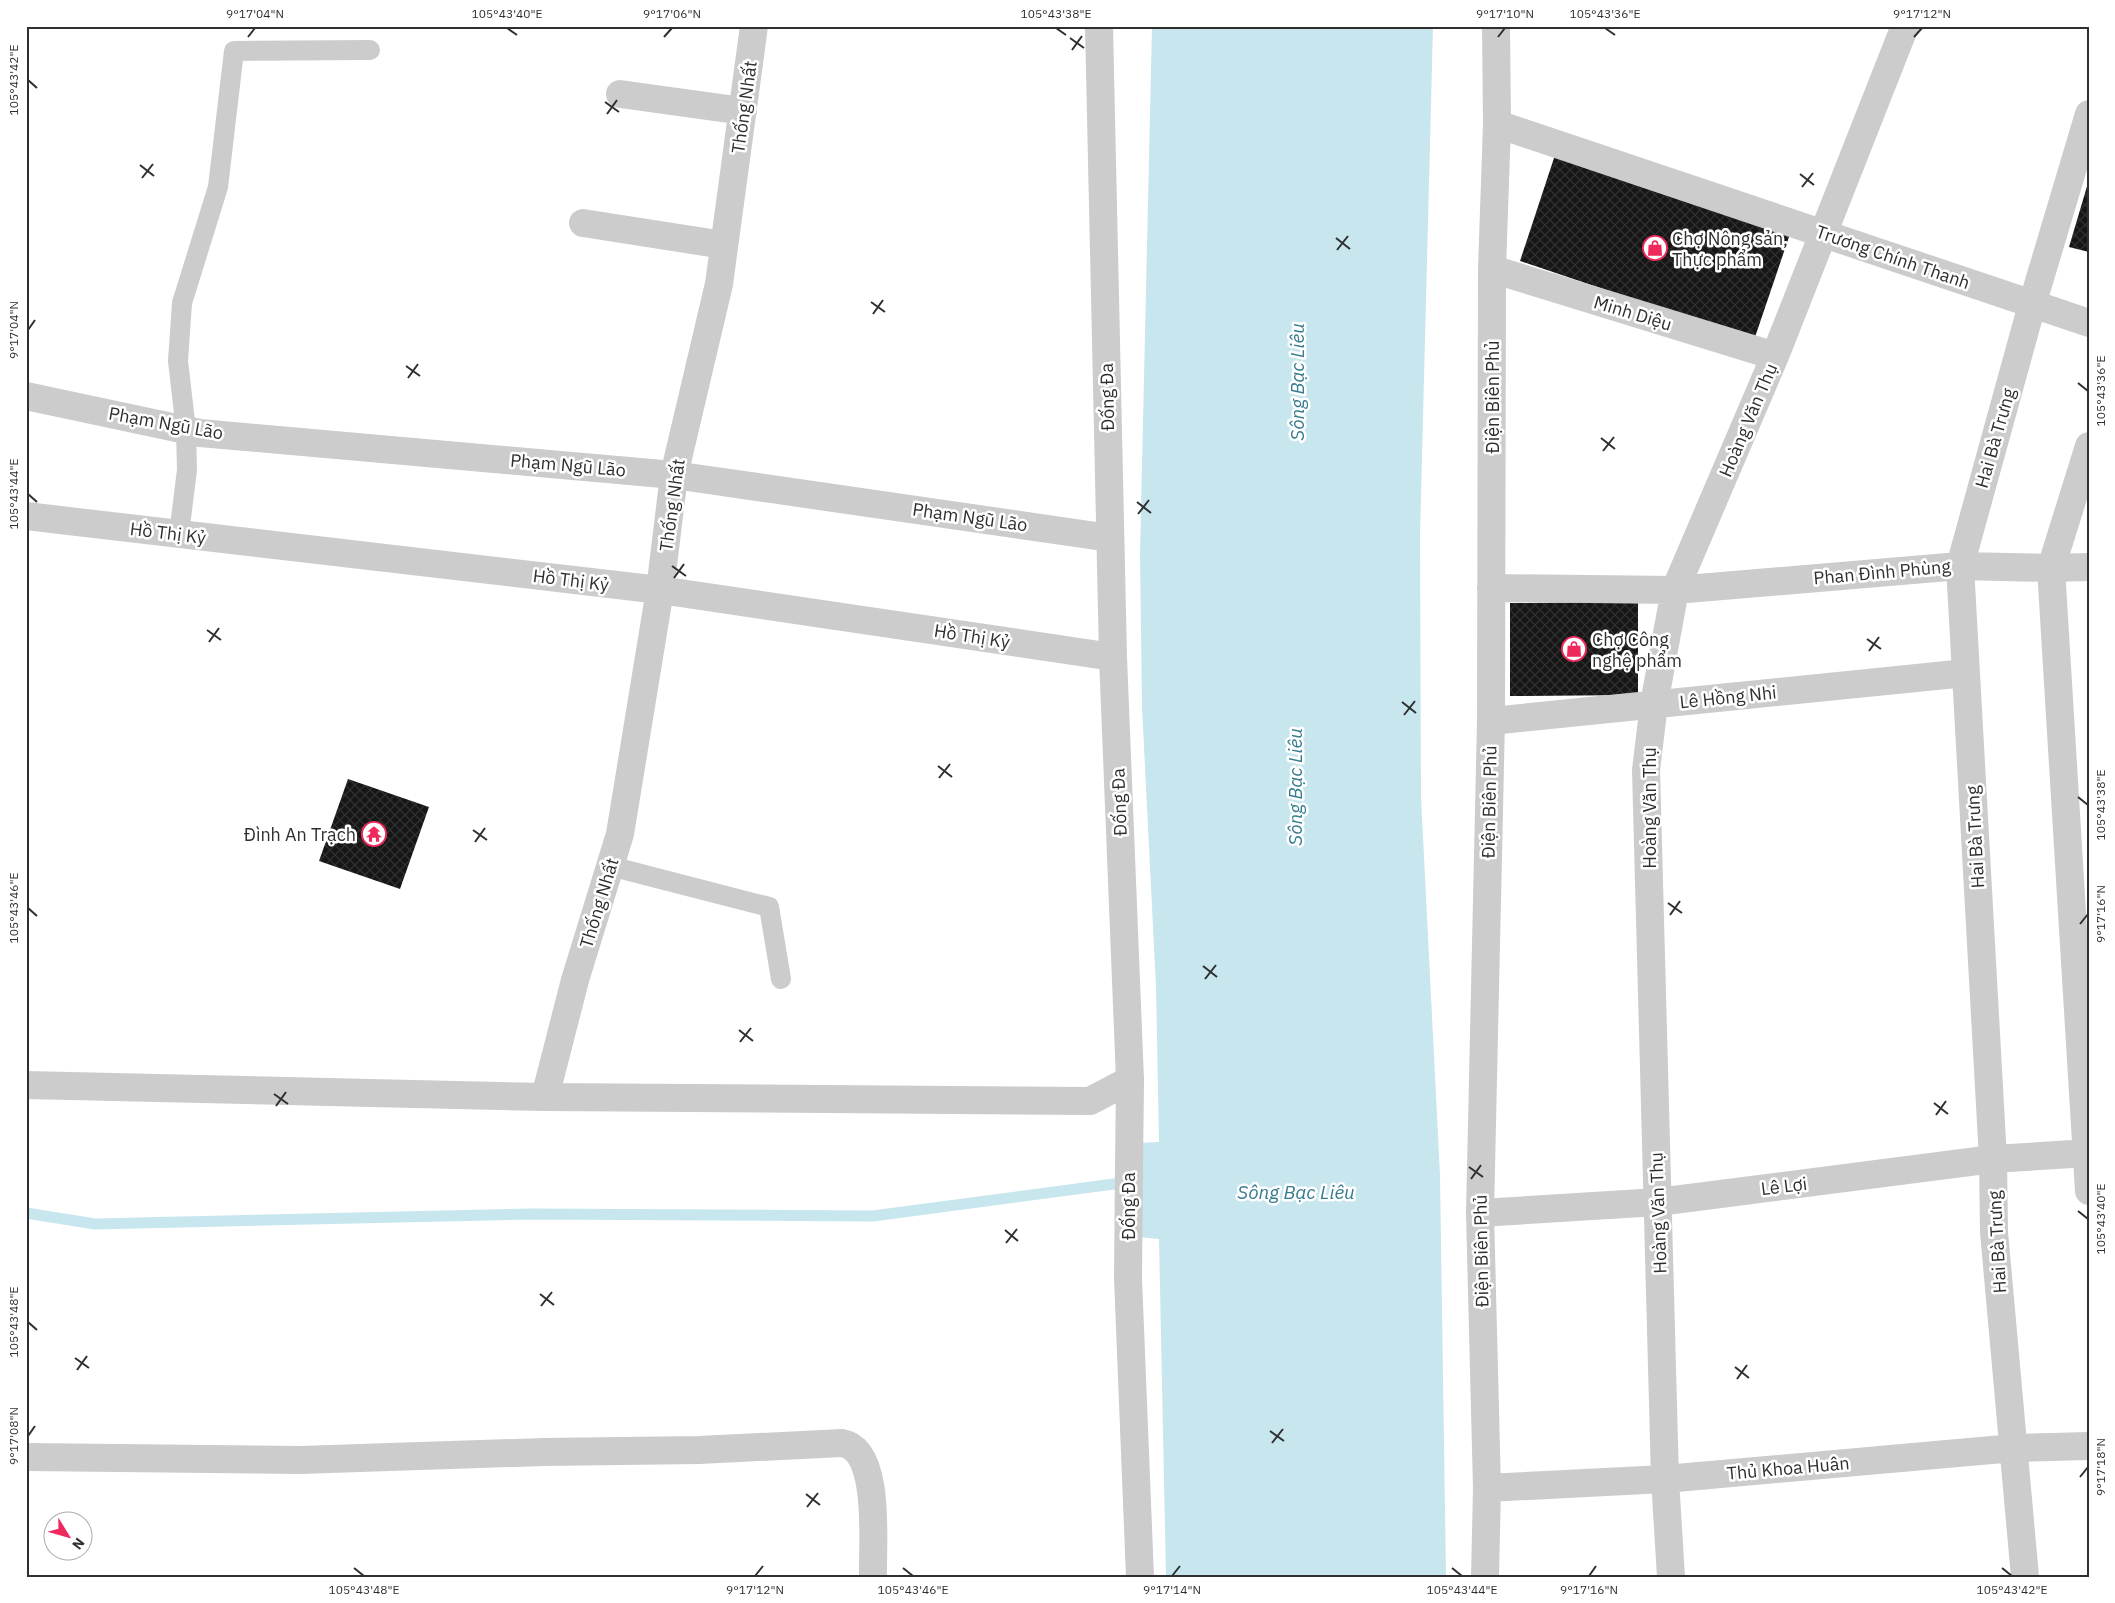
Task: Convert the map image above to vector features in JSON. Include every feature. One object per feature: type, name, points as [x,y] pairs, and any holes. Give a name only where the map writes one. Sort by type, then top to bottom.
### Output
[{"type":"street","name":"Thống Nhất","points":[[546,1097],[575,980],[620,834],[660,590],[674,475],[718,284],[744,111],[754,26]]},
{"type":"street","name":"Đống Đa","points":[[1099,26],[1113,657],[1130,1080],[1128,1278],[1140,1577]]},
{"type":"street","name":"Điện Biên Phủ","points":[[1485,1577],[1487,1488],[1480,1213],[1491,721],[1492,269],[1497,124],[1496,26]]},
{"type":"street","name":"Hoàng Văn Thụ","points":[[1671,1577],[1666,1479],[1646,770],[1654,704],[1675,590],[1775,356],[1822,232],[1905,26]]},
{"type":"street","points":[[620,94],[744,111]]},
{"type":"street","name":"Hai Bà Trưng","points":[[2025,1577],[1994,1232],[1993,1159],[1960,566],[2032,306],[2089,114]]},
{"type":"street","name":"Trương Chính Thanh","points":[[1497,124],[1822,232],[2032,306],[2089,324]]},
{"type":"street","points":[[583,224],[724,245]]},
{"type":"street","name":"Minh Diệu","points":[[1492,269],[1775,356]]},
{"type":"street","name":"Phạm Ngũ Lão","points":[[26,396],[200,433],[674,475],[1110,538]]},
{"type":"street","points":[[2089,446],[2051,568],[2089,1191]]},
{"type":"street","name":"Hồ Thị Kỷ","points":[[26,516],[660,590],[1113,657]]},
{"type":"street","name":"Phan Đình Phùng","points":[[1491,588],[1675,590],[1960,566],[2051,568],[2089,566]]},
{"type":"street","name":"Lê Hồng Nhi","points":[[1491,721],[1966,673]]},
{"type":"street","points":[[26,1085],[546,1097],[1090,1101],[1130,1080]]},
{"type":"street","name":"Lê Lợi","points":[[1480,1213],[1658,1202],[1993,1159],[2087,1153]]},
{"type":"street","points":[[26,1457],[300,1460],[544,1452],[699,1450],[851,1444],[868,1471],[872,1498],[873,1577]]},
{"type":"street","name":"Thủ Khoa Huân","points":[[1487,1488],[1666,1479],[2014,1448],[2089,1446]]},
{"type":"lane","points":[[179,534],[187,470],[186,430],[178,361],[182,303],[218,188],[234,52],[370,50]]},
{"type":"lane","points":[[610,866],[769,907],[781,979]]},
{"type":"water","name":"Sông Bạc Liêu","points":[[1152,26],[1433,26],[1420,535],[1421,797],[1440,1175],[1446,1577],[1166,1577],[1159,1239],[1139,1237],[1139,1143],[1159,1142],[1156,986],[1142,707],[1140,554]]},
{"type":"building","name":"Chợ Nông sản, Thực phẩm","points":[[1555,155],[1790,234],[1754,340],[1520,261]]},
{"type":"building","points":[[2089,183],[2089,252],[2069,247]]},
{"type":"building","name":"Chợ Công nghệ phẩm","points":[[1638,602],[1638,695],[1510,696],[1510,603]]},
{"type":"building","name":"Đình An Trạch","points":[[348,779],[429,807],[400,889],[319,861]]},
{"type":"waterway","points":[[26,1213],[95,1224],[531,1214],[873,1216],[1129,1182]]},
{"type":"place","name":"Chợ Nông sản, Thực phẩm","points":[[1655,248]]},
{"type":"place","name":"Chợ Công nghệ phẩm","points":[[1574,649]]},
{"type":"place","name":"Đình An Trạch","points":[[374,834]]}]
